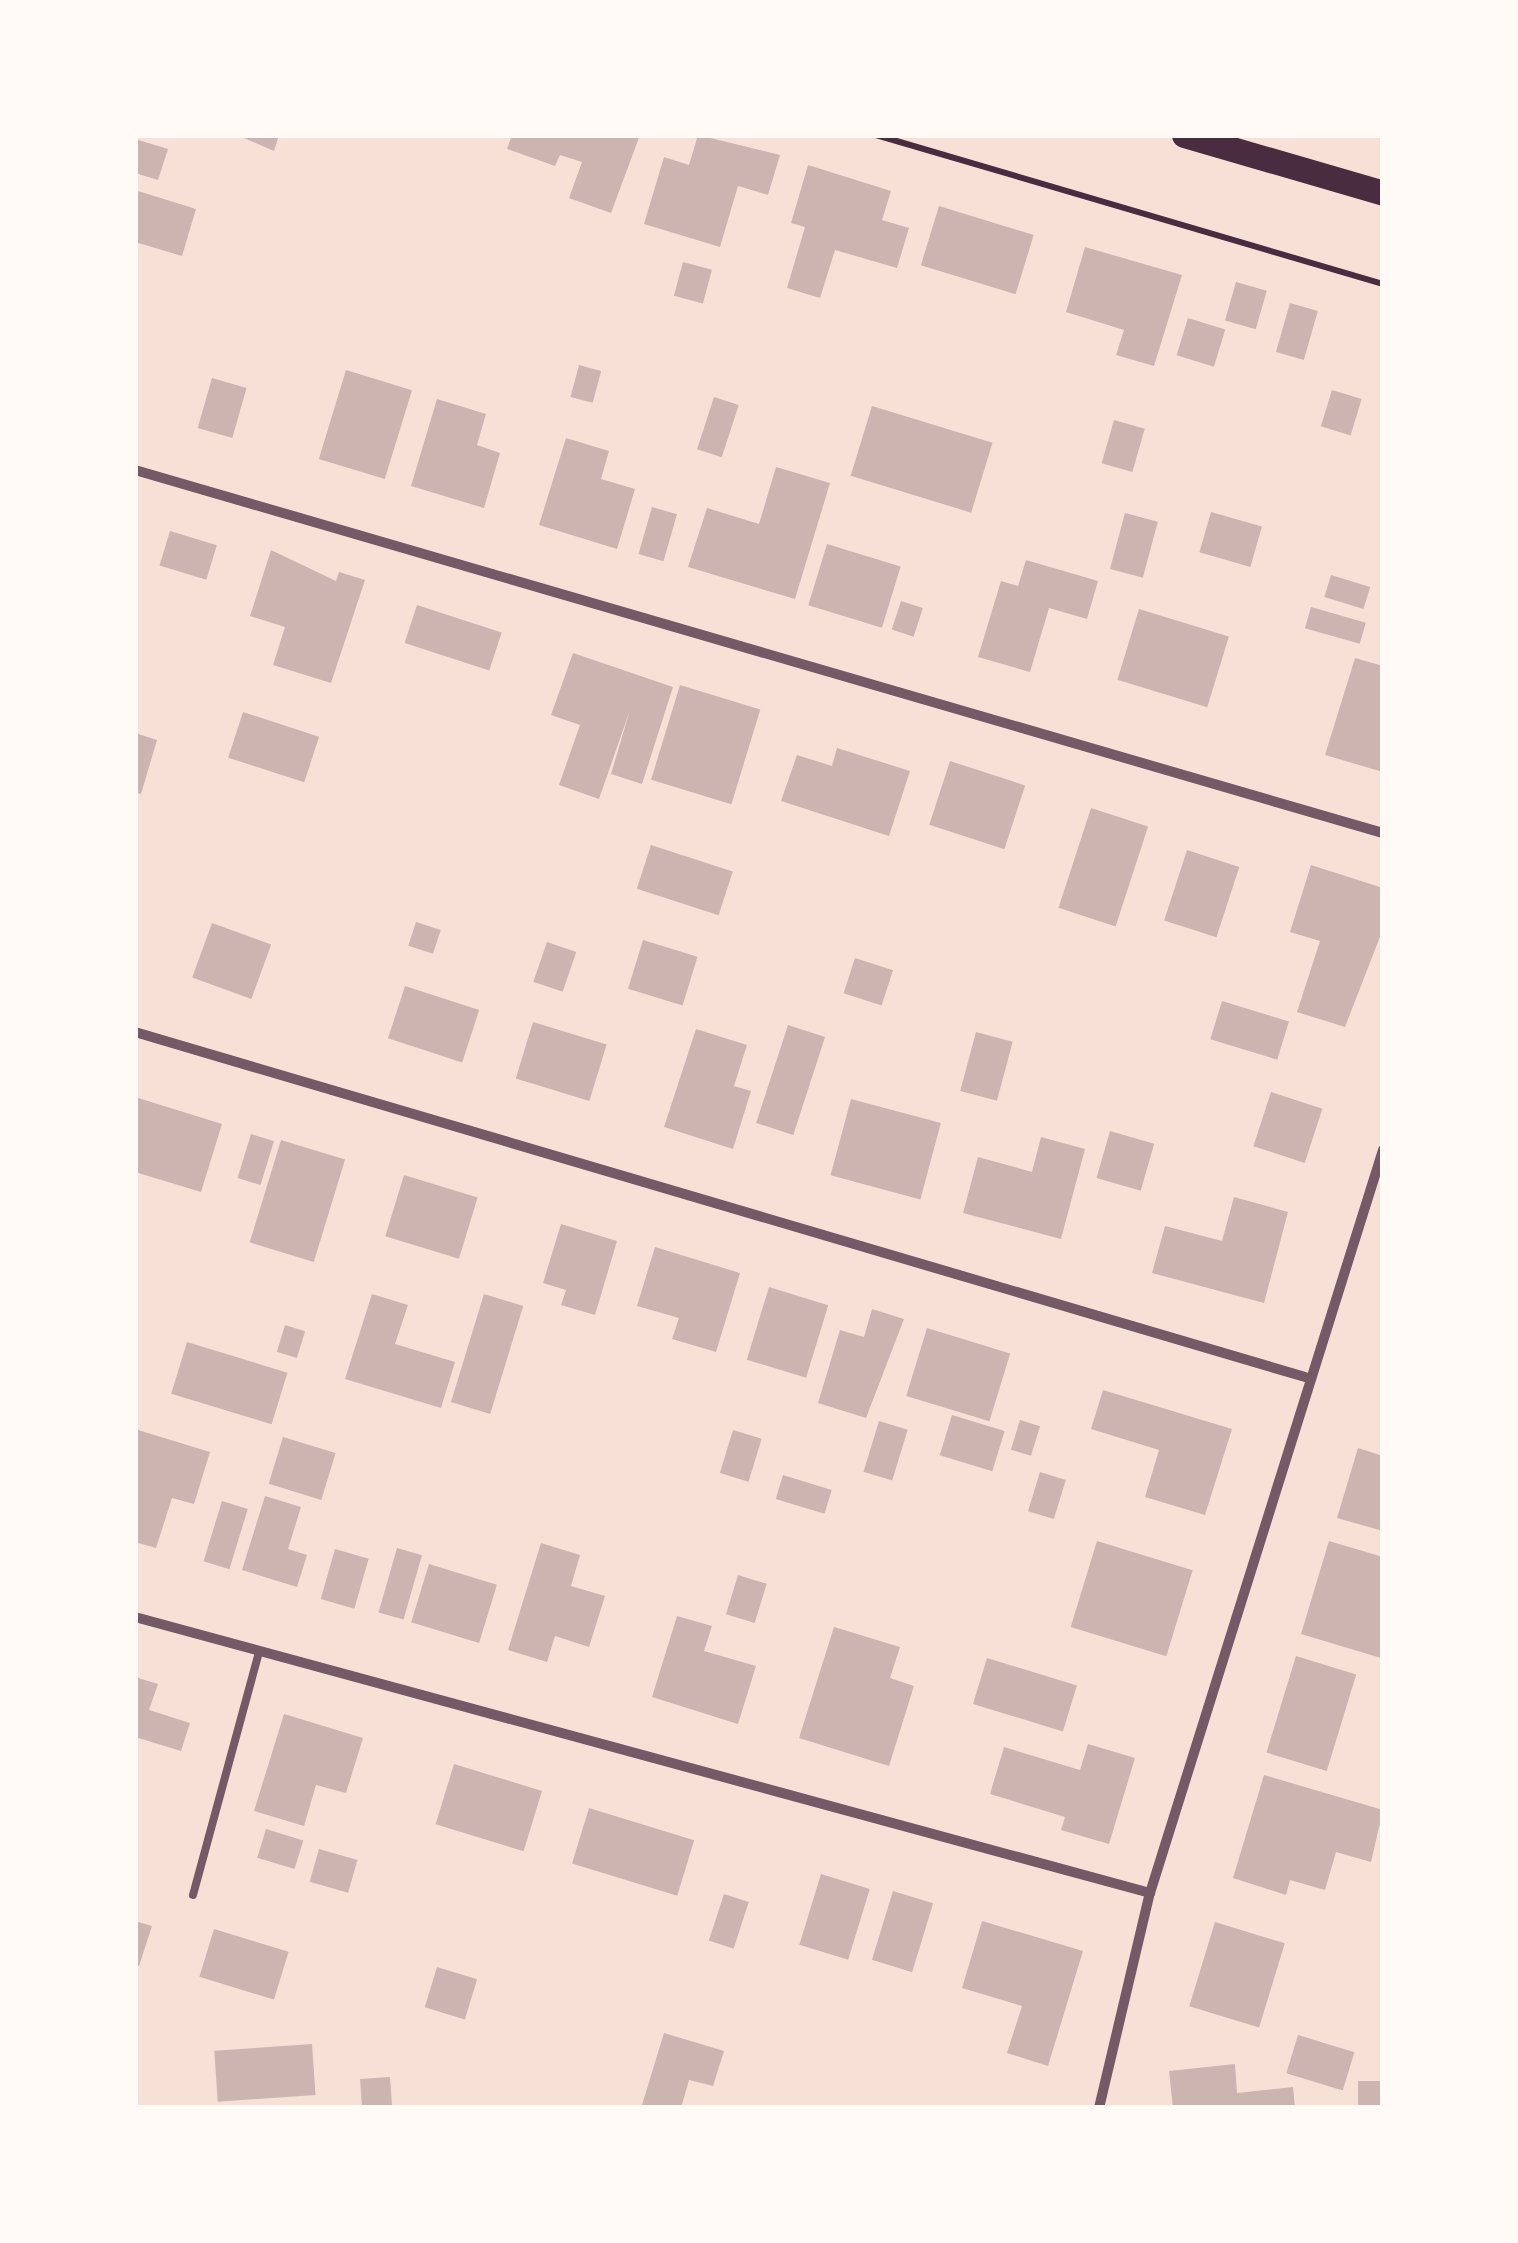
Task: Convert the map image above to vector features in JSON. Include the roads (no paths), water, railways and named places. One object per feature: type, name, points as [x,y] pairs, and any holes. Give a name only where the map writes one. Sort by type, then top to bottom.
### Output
[{"type":"main road","points":[[1184,135],[1383,193]]},
{"type":"street","points":[[135,470],[1383,833]]},
{"type":"street","points":[[135,1032],[1305,1377]]},
{"type":"street","points":[[1099,2108],[1150,1893],[1305,1377],[1383,1150]]},
{"type":"street","points":[[135,1616],[258,1655],[1150,1893]]},
{"type":"lane","points":[[193,1895],[258,1655]]}]
